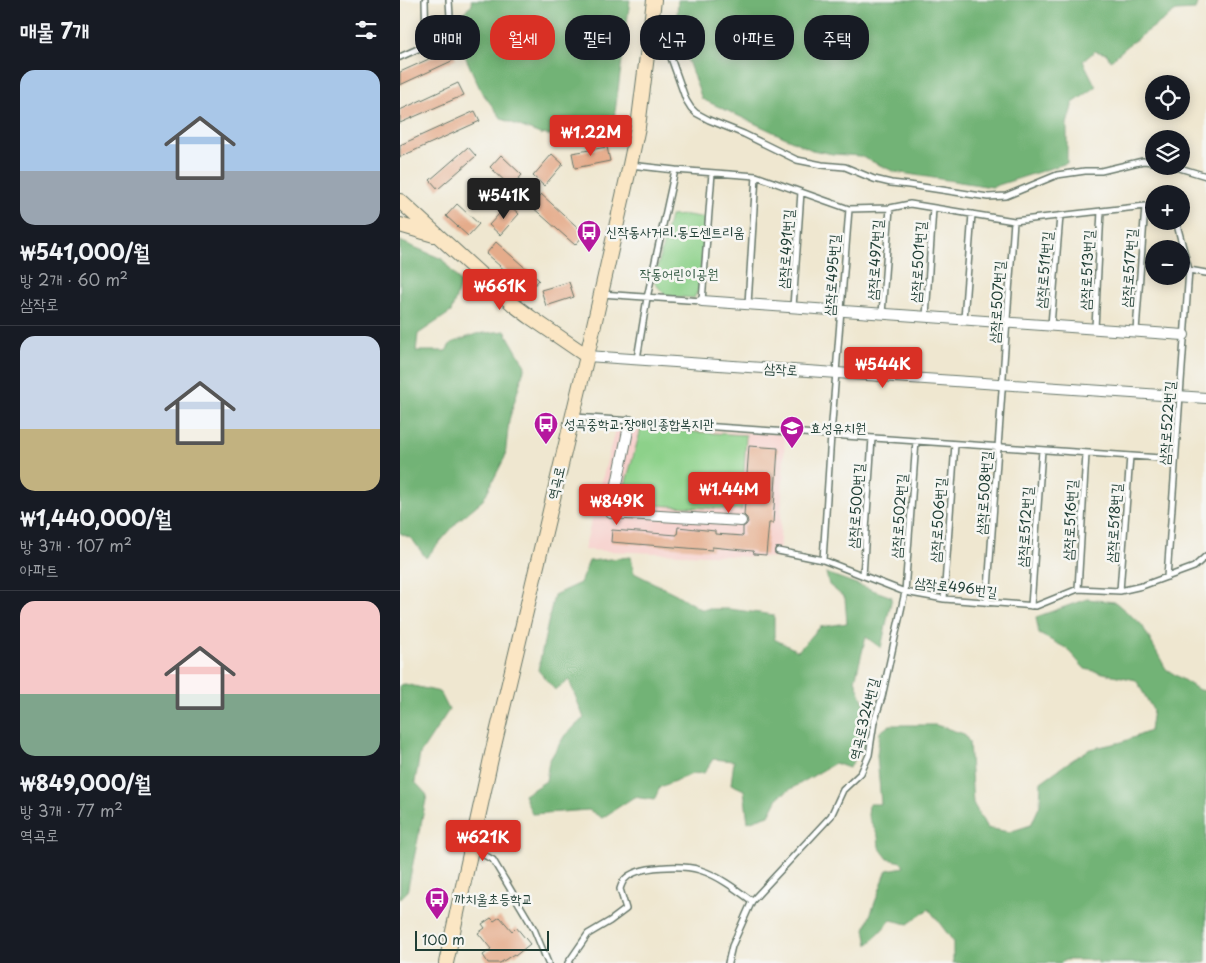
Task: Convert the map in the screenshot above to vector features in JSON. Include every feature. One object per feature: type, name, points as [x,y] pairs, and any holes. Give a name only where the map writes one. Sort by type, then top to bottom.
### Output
[{"type":"street","name":"역곡로","points":[[653,15],[655,0]]},
{"type":"street","name":"역곡로","points":[[446,963],[492,754],[587,356],[630,165],[638,127],[647,60]]},
{"type":"street","points":[[400,201],[514,305],[587,356]]},
{"type":"street","points":[[400,226],[437,236]]},
{"type":"street","points":[[702,301],[1184,335]]},
{"type":"street","name":"삼작로","points":[[587,356],[1206,398]]},
{"type":"street","points":[[630,421],[611,513],[741,521]]},
{"type":"lane","points":[[425,0],[425,15]]},
{"type":"lane","points":[[450,0],[450,15]]},
{"type":"lane","points":[[400,57],[415,50]]},
{"type":"lane","points":[[671,60],[686,100],[696,113],[797,160],[845,167],[874,179],[891,183],[988,197],[1006,196],[1062,174],[1101,171],[1145,161]]},
{"type":"lane","points":[[630,165],[756,176],[849,209],[890,208],[910,204],[1014,221],[1145,206]]},
{"type":"lane","points":[[637,359],[647,298],[675,170]]},
{"type":"lane","points":[[1190,171],[1206,176]]},
{"type":"lane","points":[[600,293],[702,301],[712,173]]},
{"type":"lane","points":[[748,305],[756,176]]},
{"type":"lane","name":"삼작로491번길","points":[[793,308],[801,192]]},
{"type":"lane","name":"삼작로517번길","points":[[1136,332],[1145,206]]},
{"type":"lane","name":"삼작로497번길","points":[[882,314],[890,208]]},
{"type":"lane","name":"삼작로501번길","points":[[926,317],[933,208]]},
{"type":"lane","name":"삼작로495번길","points":[[836,373],[849,209]]},
{"type":"lane","name":"삼작로513번길","points":[[1095,329],[1101,211]]},
{"type":"lane","points":[[964,320],[972,214]]},
{"type":"lane","name":"삼작로511번길","points":[[1051,326],[1060,216]]},
{"type":"lane","name":"삼작로507번길","points":[[1002,384],[1014,221]]},
{"type":"lane","points":[[1190,270],[1206,273]]},
{"type":"lane","name":"삼작로522번길","points":[[1167,577],[1188,285]]},
{"type":"lane","points":[[823,560],[836,373]]},
{"type":"lane","name":"삼작로508번길","points":[[987,603],[1002,384]]},
{"type":"lane","points":[[572,416],[1175,459]]},
{"type":"lane","name":"삼작로500번길","points":[[863,576],[872,438]]},
{"type":"lane","name":"삼작로502번길","points":[[905,592],[916,441]]},
{"type":"lane","name":"삼작로506번길","points":[[944,599],[955,444]]},
{"type":"lane","name":"삼작로512번길","points":[[1031,606],[1042,450]]},
{"type":"lane","name":"삼작로516번길","points":[[1078,589],[1086,454]]},
{"type":"lane","name":"삼작로518번길","points":[[1120,591],[1130,456]]},
{"type":"lane","name":"삼작로496번길","points":[[778,552],[823,560],[905,592],[944,599],[1031,606],[1036,606],[1078,589],[1120,591],[1142,586],[1194,567],[1206,556]]},
{"type":"lane","name":"역곡로324번길","points":[[728,963],[732,946],[752,901],[831,816],[843,790],[861,773],[870,755],[874,722],[882,697],[905,592]]},
{"type":"lane","points":[[471,847],[493,860],[534,929],[548,963]]},
{"type":"lane","points":[[568,963],[588,934],[626,909],[620,889],[625,879],[639,871],[668,866],[699,870],[727,882],[752,901]]},
{"type":"shaded area","points":[[616,426],[785,434],[779,558],[584,550]]},
{"type":"green space","points":[[471,0],[630,0],[628,15],[565,15],[565,60],[622,60],[613,127],[585,139],[540,134],[502,119],[481,91],[467,60],[480,60],[480,15],[461,15],[472,5]]},
{"type":"green space","points":[[678,0],[1198,0],[1195,10],[1176,11],[1131,43],[1110,61],[1107,54],[1095,51],[1083,61],[1096,87],[1073,103],[1067,124],[1067,163],[992,187],[895,172],[860,156],[812,150],[702,99],[688,60],[705,60],[705,15],[677,15]]},
{"type":"green space","name":"작동어린이공원","points":[[688,215],[706,218],[702,284],[694,298],[666,296],[654,282],[670,216]]},
{"type":"green space","points":[[400,241],[442,259],[461,283],[451,312],[418,334],[416,351],[446,351],[451,343],[476,334],[505,331],[525,366],[509,420],[505,457],[483,500],[459,520],[426,558],[412,539],[400,533]]},
{"type":"green space","points":[[641,429],[746,435],[742,510],[620,503]]},
{"type":"green space","points":[[631,557],[634,573],[676,594],[700,609],[729,609],[774,615],[774,639],[798,651],[820,627],[847,623],[845,598],[829,585],[826,573],[892,597],[881,648],[866,637],[855,680],[865,706],[868,740],[849,768],[835,763],[779,796],[769,815],[748,822],[744,790],[731,784],[734,761],[713,759],[704,773],[692,774],[660,787],[654,800],[634,797],[602,818],[589,810],[532,814],[524,795],[546,781],[549,761],[565,735],[584,718],[569,680],[555,690],[538,670],[554,595],[580,583],[589,561]]},
{"type":"green space","points":[[1087,599],[1115,602],[1142,625],[1166,669],[1199,690],[1206,691],[1206,961],[1201,963],[1098,963],[1097,960],[1065,960],[1061,963],[953,963],[953,941],[929,909],[908,924],[891,920],[868,945],[865,929],[887,870],[904,867],[901,862],[888,859],[879,847],[878,836],[868,816],[869,804],[881,804],[877,755],[880,732],[890,725],[936,725],[964,734],[969,742],[973,803],[987,828],[1009,832],[1031,825],[1040,805],[1041,782],[1066,764],[1090,749],[1122,742],[1150,731],[1153,710],[1136,680],[1085,669],[1066,648],[1039,634],[1036,617]]},
{"type":"green space","points":[[405,684],[440,692],[449,710],[420,754],[415,782],[427,795],[407,892],[400,899],[400,685]]},
{"type":"building","points":[[427,60],[454,60],[400,85],[400,72]]},
{"type":"building","points":[[458,83],[464,95],[400,123],[400,110]]},
{"type":"building","points":[[475,111],[480,121],[400,157],[400,145]]},
{"type":"building","points":[[468,147],[476,156],[438,189],[430,180]]},
{"type":"building","points":[[607,147],[610,161],[575,168],[572,153]]},
{"type":"building","points":[[552,154],[563,164],[544,186],[533,176]]},
{"type":"building","points":[[501,155],[522,175],[511,187],[490,167]]},
{"type":"building","points":[[541,194],[585,234],[575,245],[531,206]]},
{"type":"building","points":[[457,204],[479,224],[468,236],[446,216]]},
{"type":"building","points":[[508,204],[519,214],[500,235],[489,225]]},
{"type":"building","points":[[496,242],[539,280],[529,291],[486,254]]},
{"type":"building","points":[[569,282],[574,297],[546,306],[541,290]]},
{"type":"building","points":[[749,446],[778,448],[773,523],[769,523],[766,555],[754,554],[753,551],[712,547],[712,550],[611,542],[612,530],[677,535],[678,527],[715,531],[715,534],[743,536],[743,527],[748,522],[744,515]]},
{"type":"building","points":[[500,917],[512,931],[516,927],[530,944],[515,956],[514,954],[500,963],[488,963],[483,955],[491,949],[478,933],[485,928],[482,924],[491,918],[494,921]]},
{"type":"place","name":"신작동사거리.동도센트리움","points":[[589,253]]},
{"type":"place","name":"성곡중학교.장애인종합복지관","points":[[546,445]]},
{"type":"place","name":"효성유치원","points":[[792,449]]},
{"type":"place","name":"까치울초등학교","points":[[437,920]]}]
